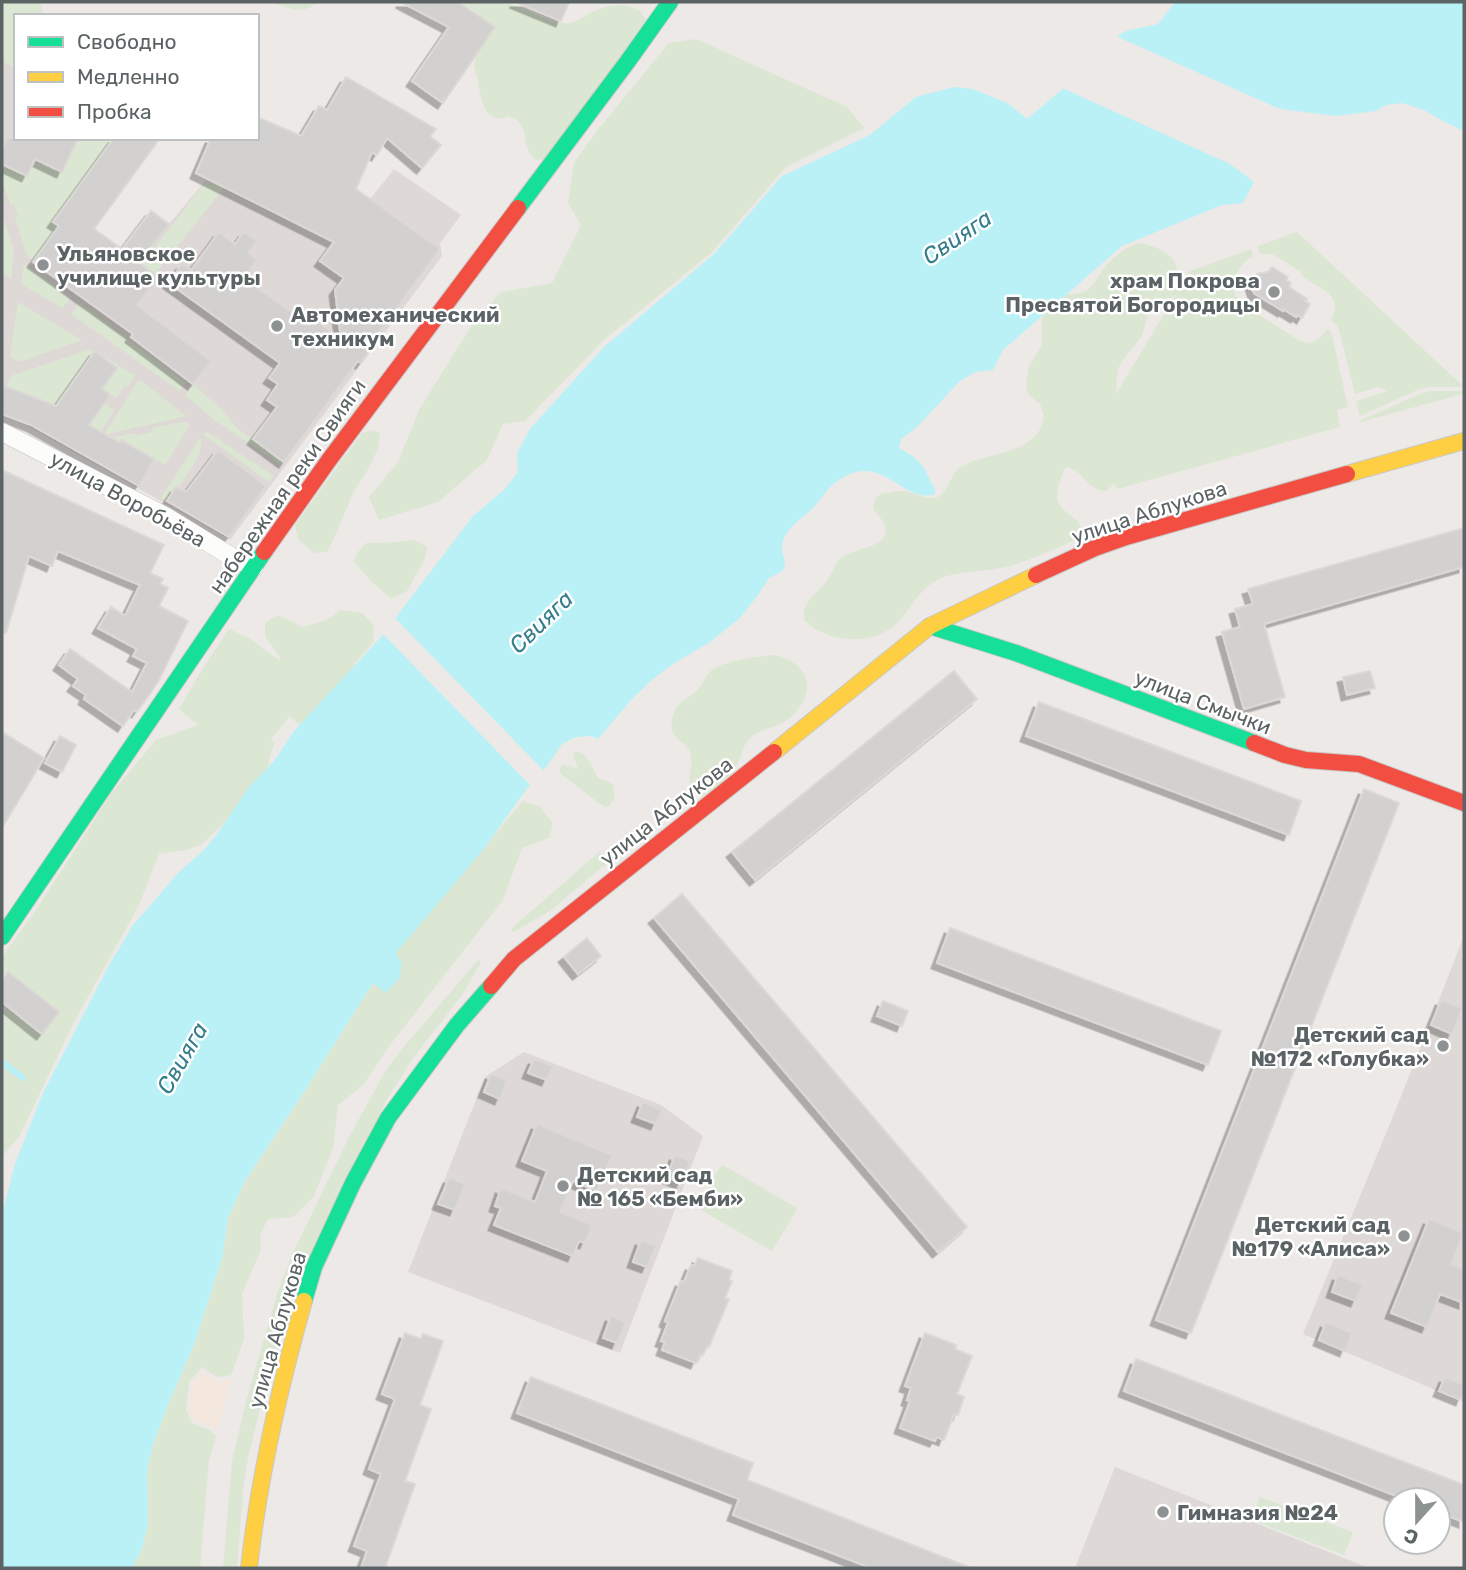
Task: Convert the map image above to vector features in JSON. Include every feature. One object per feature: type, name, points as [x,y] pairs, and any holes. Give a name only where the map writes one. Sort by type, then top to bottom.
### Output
[{"type":"street","name":"набережная реки Свияги","points":[[2,937],[254,567],[383,386],[670,2]]},
{"type":"street","name":"улица Воробьёва","points":[[2,432],[165,516],[235,559],[254,567]]},
{"type":"street","name":"улица Аблукова","points":[[249,1568],[270,1432],[314,1267],[353,1183],[388,1118],[422,1070],[514,959],[930,626],[1095,548],[1126,537],[1464,441]]},
{"type":"street","name":"улица Смычки","points":[[930,626],[1016,653],[1285,755],[1307,760],[1359,764],[1464,803]]},
{"type":"shaded area","points":[[2,27],[14,32],[14,140],[113,140],[75,192],[119,291],[207,179],[300,225],[323,176],[371,198],[394,169],[461,215],[440,243],[442,256],[230,540],[29,427],[2,416]]},
{"type":"shaded area","name":"Детский сад №179 «Алиса»","points":[[1464,936],[1464,1402],[1303,1334]]},
{"type":"shaded area","name":"Детский сад № 165 «Бемби»","points":[[524,1052],[661,1105],[703,1136],[620,1353],[408,1272],[485,1077]]},
{"type":"shaded area","name":"Гимназия №24","points":[[1115,1467],[1369,1568],[1075,1568]]},
{"type":"green space","points":[[2,2],[41,2],[43,14],[14,14],[14,67],[4,62],[2,66]]},
{"type":"green space","points":[[272,2],[319,2],[301,10]]},
{"type":"green space","points":[[460,2],[503,2],[562,23],[573,22],[594,11],[623,5],[636,9],[646,20],[547,159],[536,160],[528,149],[521,124],[509,116],[494,118],[486,110],[474,66],[487,29],[478,14]]},
{"type":"green space","points":[[696,39],[847,107],[864,128],[786,167],[711,253],[604,340],[525,421],[503,424],[487,460],[438,502],[379,520],[369,497],[398,462],[420,408],[472,325],[501,292],[552,283],[581,225],[568,203],[574,163],[669,43]]},
{"type":"green space","points":[[77,140],[112,140],[74,192],[80,197],[34,261],[27,256],[15,218],[18,216],[14,205],[11,206],[2,180],[2,164],[27,177],[34,162],[62,172]]},
{"type":"green space","points":[[207,180],[224,188],[155,274],[142,264]]},
{"type":"green space","points":[[2,213],[14,251],[11,279],[2,274]]},
{"type":"green space","points":[[1297,232],[1464,387],[1431,387],[1417,390],[1360,416],[1356,401],[1388,391],[1379,387],[1355,394],[1338,326],[1331,320],[1335,303],[1329,293],[1274,255],[1260,253],[1258,246]]},
{"type":"green space","points":[[1132,245],[1148,245],[1171,257],[1178,271],[1178,290],[1190,271],[1251,249],[1253,256],[1242,266],[1235,278],[1234,291],[1242,304],[1300,341],[1313,342],[1327,329],[1331,331],[1348,407],[1337,410],[1340,427],[1117,489],[1114,483],[1107,491],[1094,488],[1077,472],[1066,467],[1057,498],[1061,507],[1080,526],[1076,539],[1014,565],[954,574],[938,580],[924,590],[897,623],[876,636],[863,639],[837,637],[825,634],[804,620],[807,603],[827,580],[840,559],[884,538],[885,526],[873,508],[880,494],[901,491],[929,498],[938,497],[961,467],[1013,450],[1039,431],[1044,416],[1040,404],[1028,394],[1026,383],[1029,366],[1042,345],[1044,311],[1059,294],[1078,294],[1087,290],[1112,260]],"holes":[[[1175,295],[1116,394],[1119,367],[1142,335],[1150,312]]]},
{"type":"green space","points":[[24,264],[71,297],[62,308],[21,284]]},
{"type":"green space","points":[[18,302],[82,340],[19,362],[10,357]]},
{"type":"green space","points":[[80,303],[186,383],[180,391],[71,314]]},
{"type":"green space","points":[[95,350],[135,376],[128,386],[125,385],[116,398],[103,389],[118,368],[94,351],[39,429],[30,425],[41,399],[7,386],[11,376]]},
{"type":"green space","points":[[139,379],[186,416],[104,435]]},
{"type":"green space","points":[[193,384],[222,410],[237,428],[284,462],[281,465],[213,419],[185,395]]},
{"type":"green space","points":[[1461,391],[1462,394],[1361,422],[1422,393]]},
{"type":"green space","points":[[97,398],[114,410],[101,431],[82,420]]},
{"type":"green space","points":[[187,421],[189,426],[165,465],[121,440],[106,467],[110,438],[134,433],[136,436],[153,432],[152,428]]},
{"type":"green space","points":[[371,430],[380,433],[378,449],[354,491],[327,552],[314,553],[298,539],[295,525],[362,433]]},
{"type":"green space","points":[[207,432],[274,476],[269,482],[203,434]]},
{"type":"green space","points":[[200,438],[200,451],[191,469],[167,501],[161,498]]},
{"type":"green space","points":[[415,540],[427,547],[424,561],[407,591],[391,599],[353,561],[366,543]]},
{"type":"green space","points":[[341,610],[362,613],[374,625],[373,643],[355,663],[338,697],[323,711],[298,724],[290,716],[271,739],[274,743],[262,787],[201,845],[159,854],[139,905],[73,1024],[19,1137],[2,1156],[2,957],[38,907],[111,794],[156,740],[198,725],[179,709],[229,629],[249,638],[280,661],[265,636],[265,623],[278,615],[302,627],[327,620]]},
{"type":"green space","points":[[775,655],[792,662],[805,676],[807,689],[803,702],[784,722],[750,738],[733,772],[703,796],[692,788],[690,783],[690,751],[672,729],[676,708],[697,691],[714,669],[738,660]]},
{"type":"green space","points":[[575,751],[586,758],[598,778],[614,786],[614,799],[609,806],[600,804],[561,774],[559,769],[563,764],[577,769],[573,755]]},
{"type":"green space","points":[[523,801],[539,806],[553,823],[549,838],[522,848],[503,900],[390,1045],[364,1084],[338,1105],[333,1148],[314,1196],[293,1217],[268,1219],[260,1235],[261,1250],[242,1294],[244,1339],[231,1375],[217,1377],[202,1367],[189,1382],[186,1410],[192,1423],[210,1430],[216,1436],[209,1460],[200,1568],[132,1568],[142,1549],[148,1523],[147,1470],[153,1445],[194,1345],[222,1259],[228,1218],[245,1181],[373,982]]},
{"type":"green space","points":[[599,852],[608,862],[550,911],[513,932],[511,929]]},
{"type":"green space","points":[[478,960],[481,962],[462,995],[413,1058],[386,1101],[296,1285],[271,1361],[248,1458],[237,1568],[223,1568],[232,1462],[245,1405],[277,1294],[292,1255],[349,1137],[386,1070]]},
{"type":"green space","points":[[723,1165],[797,1208],[772,1251],[701,1210],[699,1204]]},
{"type":"green space","points":[[1260,1497],[1353,1532],[1344,1555],[1251,1520]]},
{"type":"sand","points":[[203,1372],[216,1382],[231,1380],[218,1429],[194,1420],[189,1411],[192,1384]]},
{"type":"water","name":"Свияга","points":[[1175,2],[1464,2],[1464,131],[1424,110],[1402,103],[1386,105],[1376,111],[1336,116],[1202,97],[1191,127],[1222,158],[1254,182],[1243,203],[1222,205],[1122,246],[1003,350],[993,370],[976,372],[960,381],[916,428],[901,439],[899,448],[925,469],[935,488],[935,494],[913,492],[880,474],[868,471],[854,472],[831,486],[787,534],[782,548],[785,567],[769,578],[740,618],[710,642],[653,679],[598,739],[591,736],[576,737],[562,744],[483,850],[396,953],[402,964],[399,979],[386,993],[373,983],[245,1181],[228,1218],[222,1259],[194,1345],[153,1445],[147,1470],[148,1523],[142,1549],[132,1568],[2,1568],[3,1211],[15,1164],[42,1095],[109,965],[133,925],[179,872],[204,850],[249,787],[274,761],[294,731],[381,637],[473,516],[505,489],[518,472],[517,453],[530,429],[604,347],[714,254],[782,176],[870,135],[916,97],[954,87],[973,89],[1009,104],[1027,119],[1076,78],[1094,41],[1158,24]]},
{"type":"pier","points":[[1111,34],[1291,114],[1257,107],[1234,111],[1204,101],[1195,125],[1207,130],[1225,156],[1241,169],[1060,87],[1073,76],[1086,44],[1093,37]]},
{"type":"pier","points":[[393,616],[546,773],[532,787],[381,632]]},
{"type":"building","points":[[401,2],[458,2],[495,27],[443,103],[412,81],[449,27]]},
{"type":"building","points":[[515,2],[569,2],[561,21]]},
{"type":"building","points":[[346,77],[436,129],[430,136],[441,145],[422,168],[387,138],[377,155],[372,152],[356,189],[440,249],[373,340],[376,342],[361,363],[358,361],[284,462],[253,439],[277,407],[267,400],[278,384],[269,378],[280,363],[169,283],[182,264],[191,270],[219,232],[235,244],[244,232],[257,241],[248,253],[257,260],[244,278],[308,324],[313,318],[341,339],[335,290],[344,278],[320,261],[334,242],[196,173],[210,140],[259,140],[259,118],[301,136],[319,106],[327,110]]},
{"type":"building","points":[[7,138],[77,140],[62,172],[35,159],[27,176],[2,164],[2,149]]},
{"type":"building","points":[[113,140],[159,140],[94,229],[122,249],[151,211],[169,224],[139,263],[158,277],[137,305],[211,361],[193,384],[131,337],[133,334],[33,262],[59,226],[53,222]]},
{"type":"building","name":"храм Покрова Пресвятой Богородицы","points":[[1272,267],[1288,277],[1286,280],[1291,283],[1289,287],[1310,304],[1302,318],[1283,311],[1254,293],[1251,284],[1257,274],[1268,272]]},
{"type":"building","points":[[95,351],[117,368],[102,389],[110,395],[89,425],[154,459],[139,486],[31,425],[2,414],[2,385],[56,406]]},
{"type":"building","points":[[218,450],[266,486],[229,537],[167,501],[176,487],[186,492]]},
{"type":"building","points":[[2,470],[164,545],[150,573],[163,579],[160,584],[168,588],[159,606],[188,621],[158,682],[137,712],[134,710],[123,726],[84,699],[86,695],[73,686],[78,679],[59,665],[70,649],[132,692],[147,663],[133,656],[137,649],[98,628],[111,607],[125,616],[140,585],[58,551],[52,566],[29,556],[6,633],[2,633]]},
{"type":"building","points":[[1464,528],[1464,567],[1264,624],[1285,697],[1244,709],[1222,632],[1240,627],[1235,609],[1253,604],[1248,589]]},
{"type":"building","points":[[954,671],[977,699],[755,880],[732,852]]},
{"type":"building","points":[[1370,671],[1375,688],[1347,695],[1343,677]]},
{"type":"building","points":[[1039,702],[1301,801],[1289,835],[1026,736]]},
{"type":"building","points":[[2,732],[44,758],[2,828]]},
{"type":"building","points":[[60,736],[76,745],[62,772],[45,763]]},
{"type":"building","points":[[1364,789],[1399,803],[1191,1333],[1156,1320]]},
{"type":"building","points":[[682,894],[967,1227],[938,1252],[654,918]]},
{"type":"building","points":[[950,928],[1221,1031],[1208,1065],[937,963]]},
{"type":"building","points":[[587,938],[601,956],[578,974],[564,957]]},
{"type":"building","points":[[8,972],[59,1012],[42,1034],[2,1002],[2,981]]},
{"type":"building","points":[[1441,1000],[1462,1008],[1452,1034],[1431,1025]]},
{"type":"building","points":[[883,1001],[908,1011],[902,1026],[877,1016]]},
{"type":"building","points":[[534,1059],[553,1066],[547,1080],[528,1073]]},
{"type":"building","points":[[491,1074],[507,1081],[500,1099],[484,1092]]},
{"type":"building","points":[[643,1102],[662,1110],[656,1124],[637,1117]]},
{"type":"building","points":[[537,1124],[612,1155],[597,1191],[573,1181],[560,1212],[592,1225],[585,1243],[579,1241],[573,1256],[494,1225],[501,1208],[495,1206],[501,1188],[535,1202],[547,1171],[522,1161]]},
{"type":"building","points":[[675,1155],[690,1161],[681,1183],[667,1177]]},
{"type":"building","points":[[449,1178],[465,1184],[455,1210],[438,1204]]},
{"type":"building","points":[[1429,1219],[1464,1233],[1451,1264],[1464,1270],[1464,1303],[1440,1294],[1427,1327],[1391,1313]]},
{"type":"building","points":[[641,1240],[656,1246],[647,1267],[633,1262]]},
{"type":"building","points":[[698,1258],[732,1271],[729,1280],[732,1281],[725,1298],[729,1299],[709,1347],[707,1346],[703,1355],[700,1354],[696,1363],[662,1350],[665,1342],[661,1341],[668,1323],[665,1321],[681,1281],[684,1282],[691,1265],[694,1266]]},
{"type":"building","points":[[1338,1275],[1363,1285],[1356,1301],[1332,1292]]},
{"type":"building","points":[[611,1316],[626,1322],[617,1343],[603,1338]]},
{"type":"building","points":[[1326,1322],[1352,1333],[1345,1351],[1319,1340]]},
{"type":"building","points":[[405,1333],[421,1339],[423,1334],[443,1341],[420,1405],[431,1409],[405,1481],[415,1484],[385,1568],[361,1568],[367,1551],[354,1546],[381,1474],[369,1469],[395,1399],[382,1394]]},
{"type":"building","points":[[925,1333],[956,1345],[955,1349],[972,1356],[957,1394],[964,1397],[958,1415],[954,1414],[944,1440],[937,1437],[935,1441],[900,1428],[910,1401],[907,1400],[911,1388],[905,1386]]},
{"type":"building","points":[[1136,1359],[1464,1485],[1464,1522],[1452,1517],[1452,1486],[1382,1486],[1382,1490],[1124,1391]]},
{"type":"building","points":[[531,1377],[753,1463],[747,1480],[971,1568],[871,1568],[733,1515],[739,1499],[517,1413]]},
{"type":"building","points":[[1445,1377],[1464,1385],[1461,1400],[1439,1391]]},
{"type":"waterway","points":[[2,1062],[23,1078]]},
{"type":"traffic: fast","points":[[518,208],[670,2]]},
{"type":"traffic: fast","points":[[2,937],[264,552]]},
{"type":"traffic: fast","points":[[930,626],[1016,653],[1254,743]]},
{"type":"traffic: fast","points":[[304,1301],[314,1267],[353,1183],[388,1118],[457,1025],[491,986]]},
{"type":"traffic: slow","points":[[1347,474],[1464,441]]},
{"type":"traffic: slow","points":[[774,752],[930,626],[1036,575]]},
{"type":"traffic: slow","points":[[249,1568],[271,1433],[304,1301]]},
{"type":"traffic: jam","points":[[264,552],[329,460],[518,208]]},
{"type":"traffic: jam","points":[[1036,575],[1126,537],[1347,474]]},
{"type":"traffic: jam","points":[[1254,743],[1306,760],[1359,764],[1464,803]]},
{"type":"traffic: jam","points":[[491,986],[514,959],[774,752]]},
{"type":"place","name":"Ульяновское училище культуры","points":[[43,265]]},
{"type":"place","name":"храм Покрова Пресвятой Богородицы","points":[[1274,292]]},
{"type":"place","name":"Автомеханический техникум","points":[[277,326]]},
{"type":"place","name":"Детский сад №172 «Голубка»","points":[[1443,1046]]},
{"type":"place","name":"Детский сад № 165 «Бемби»","points":[[563,1186]]},
{"type":"place","name":"Детский сад №179 «Алиса»","points":[[1404,1236]]},
{"type":"place","name":"Гимназия №24","points":[[1163,1512]]}]
